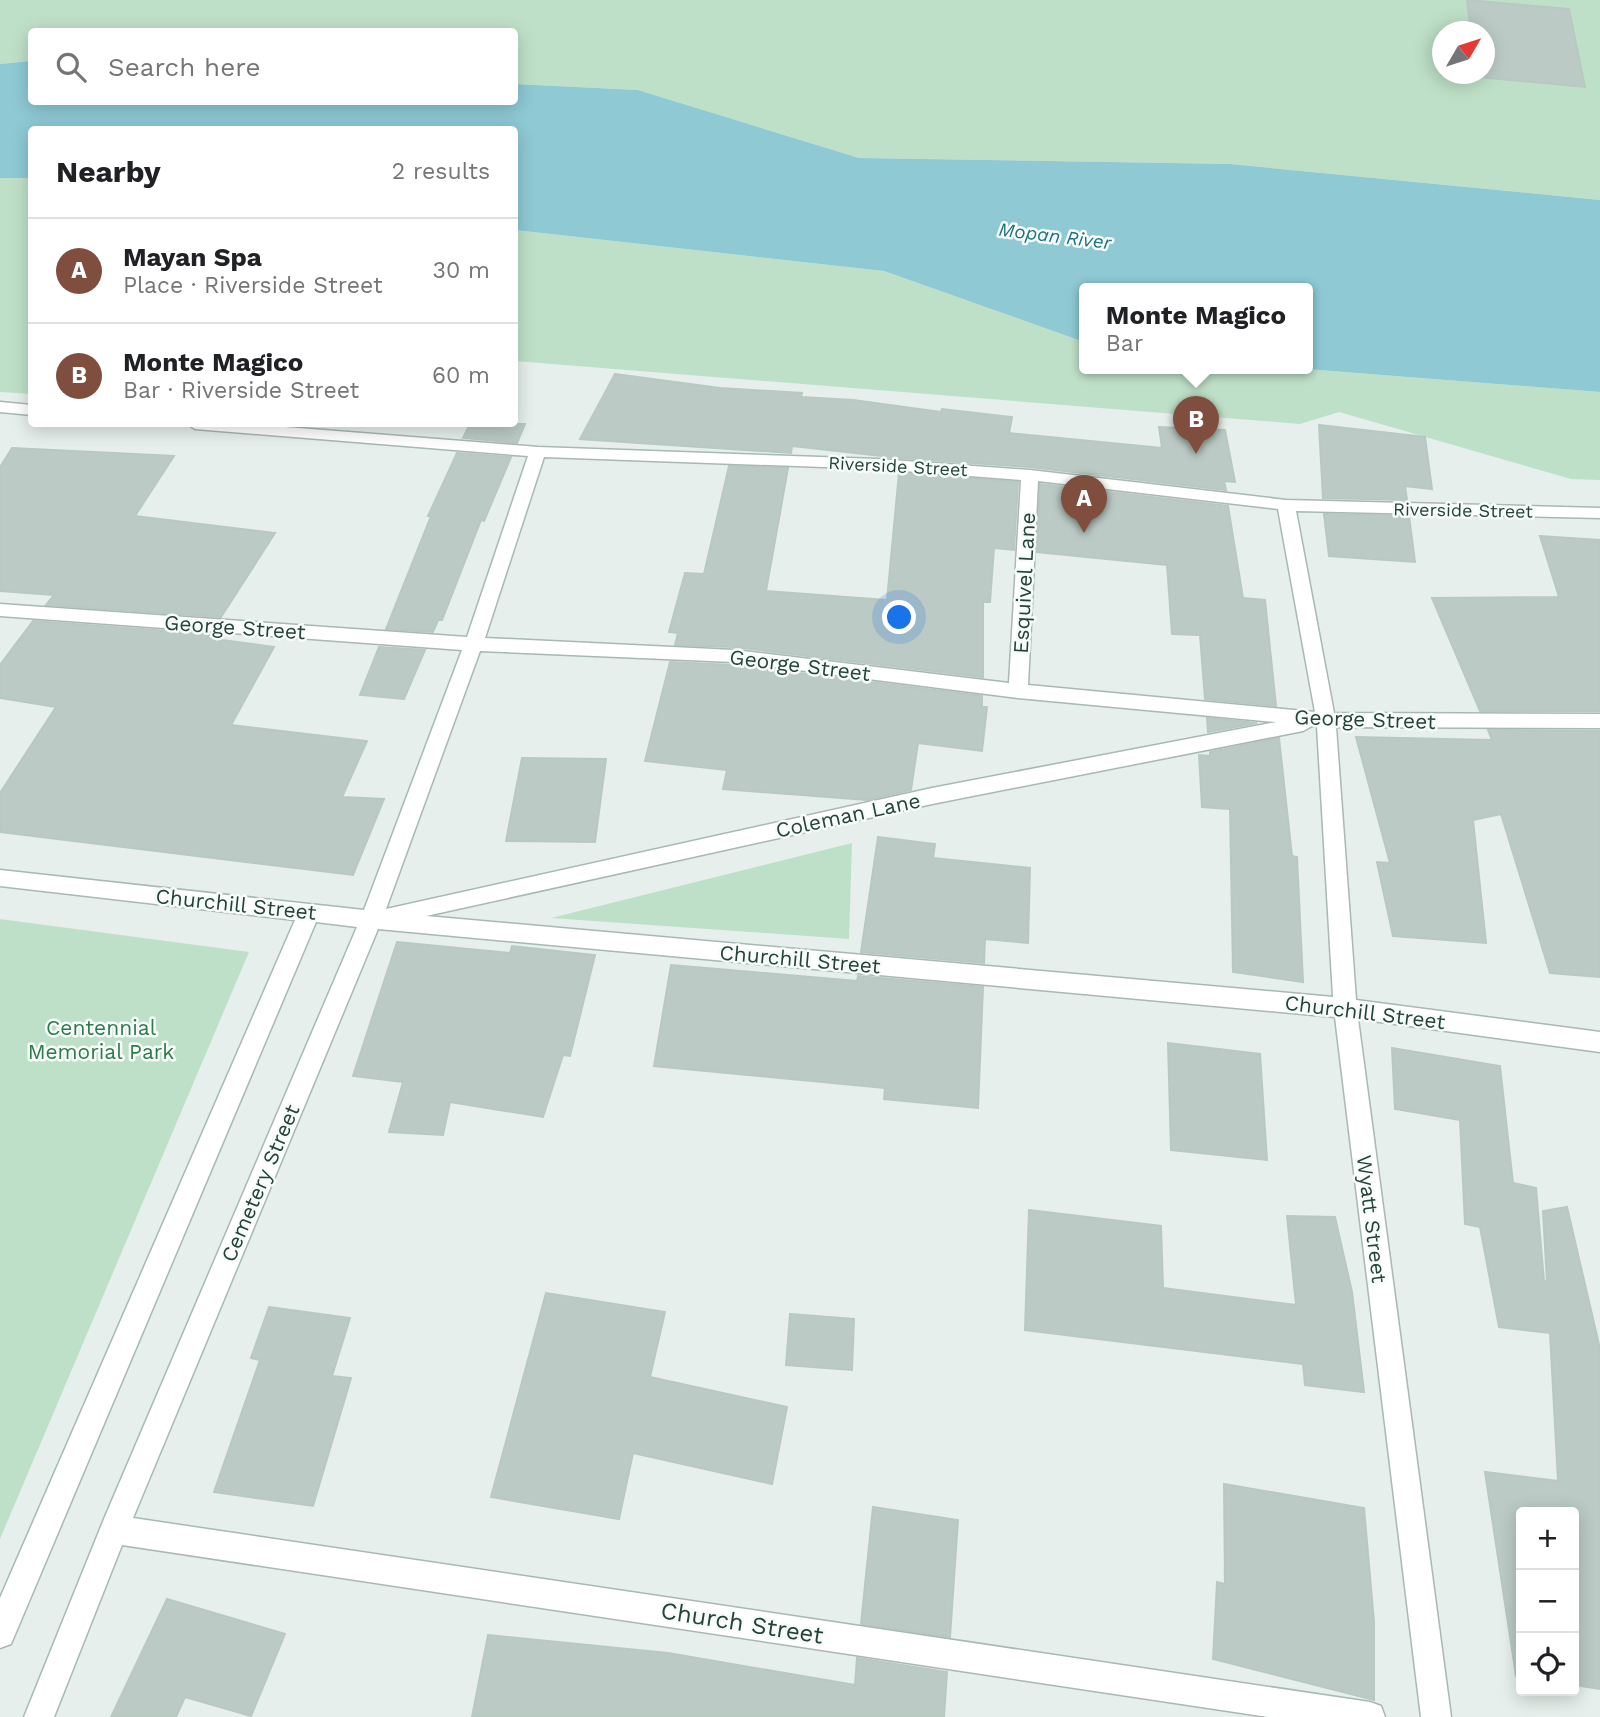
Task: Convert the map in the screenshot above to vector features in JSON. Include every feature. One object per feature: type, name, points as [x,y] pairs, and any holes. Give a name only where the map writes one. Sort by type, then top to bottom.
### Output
[{"type":"street","points":[[0,407],[28,410]]},
{"type":"street","name":"Riverside Street","points":[[232,427],[538,452],[878,464],[1030,475],[1286,505],[1600,513]]},
{"type":"street","name":"Cemetery Street","points":[[39,1717],[114,1529],[372,920],[471,644],[479,629],[538,452]]},
{"type":"street","name":"Esquivel Lane","points":[[1018,691],[1030,475]]},
{"type":"street","name":"Wyatt Street","points":[[1286,505],[1326,720],[1345,1008],[1436,1717]]},
{"type":"street","name":"George Street","points":[[0,610],[471,644],[734,656],[1018,691],[1326,720],[1600,720]]},
{"type":"street","name":"Coleman Lane","points":[[372,920],[932,796],[1326,720]]},
{"type":"street","name":"Churchill Street","points":[[0,878],[372,920],[1345,1008],[1600,1042]]},
{"type":"street","points":[[0,1633],[310,911]]},
{"type":"street","name":"Church Street","points":[[114,1529],[1370,1717]]},
{"type":"green space","points":[[0,0],[1600,0],[1600,200],[1230,164],[859,158],[638,90],[518,84],[518,28],[28,28],[28,61],[0,64]]},
{"type":"green space","points":[[0,178],[28,178],[28,394],[0,392]]},
{"type":"green space","points":[[518,230],[884,271],[1079,340],[1079,374],[1313,374],[1313,370],[1600,392],[1600,480],[1571,479],[1339,412],[1300,424],[518,361]]},
{"type":"green space","points":[[852,843],[849,939],[551,918]]},
{"type":"green space","name":"Centennial Memorial Park","points":[[0,919],[249,952],[0,1539]]},
{"type":"water","name":"Mopan River","points":[[28,61],[28,105],[518,105],[518,84],[638,90],[859,158],[1230,164],[1600,200],[1600,392],[1313,370],[1313,283],[1079,283],[1079,340],[884,271],[518,230],[518,126],[28,126],[28,178],[0,178],[0,64]]},
{"type":"building","points":[[1467,0],[1569,9],[1585,87],[1495,79],[1495,21],[1470,21]]},
{"type":"building","points":[[615,374],[720,388],[802,393],[801,397],[1012,417],[1009,433],[1162,448],[1159,427],[1225,430],[1235,482],[1224,481],[1226,490],[1030,467],[900,458],[792,446],[791,453],[580,439]]},
{"type":"building","points":[[518,424],[525,424],[517,443],[463,438],[468,427],[518,427]]},
{"type":"building","points":[[1319,425],[1425,437],[1432,489],[1405,486],[1407,500],[1323,498]]},
{"type":"building","points":[[12,448],[174,456],[135,516],[275,533],[221,617],[46,605],[54,595],[0,591],[0,467]]},
{"type":"building","points":[[457,453],[511,457],[484,521],[481,520],[442,620],[438,620],[433,632],[386,629],[431,516],[428,516]]},
{"type":"building","points":[[729,466],[788,468],[766,591],[887,600],[899,473],[1018,482],[1014,550],[994,548],[990,602],[983,602],[983,677],[734,647],[675,645],[678,633],[669,632],[685,573],[704,574]]},
{"type":"building","points":[[1040,484],[1228,506],[1243,598],[1265,600],[1276,706],[1205,699],[1200,635],[1172,634],[1167,565],[1037,552]]},
{"type":"building","points":[[1324,514],[1409,516],[1415,562],[1329,556]]},
{"type":"building","points":[[1540,536],[1600,540],[1600,711],[1480,711],[1432,598],[1559,597]]},
{"type":"building","points":[[33,621],[210,634],[207,638],[274,647],[231,725],[367,741],[342,797],[384,799],[353,875],[0,832],[0,793],[56,707],[0,698],[0,665]]},
{"type":"building","points":[[379,647],[425,650],[404,699],[360,695]]},
{"type":"building","points":[[670,662],[734,665],[982,696],[982,707],[987,707],[982,751],[918,743],[911,790],[867,800],[723,789],[727,770],[645,761]]},
{"type":"building","points":[[1207,718],[1257,723],[1208,732]]},
{"type":"building","points":[[1488,730],[1600,731],[1600,977],[1550,973],[1501,814],[1473,820],[1486,943],[1393,936],[1377,862],[1390,863],[1356,737],[1492,740]]},
{"type":"building","points":[[1279,738],[1292,856],[1297,857],[1303,982],[1233,972],[1230,809],[1202,807],[1199,755],[1210,756],[1210,752]]},
{"type":"building","points":[[522,758],[606,759],[595,842],[506,841]]},
{"type":"building","points":[[878,837],[935,844],[933,858],[1030,868],[1028,943],[985,939],[984,963],[861,952]]},
{"type":"building","points":[[397,942],[510,953],[512,946],[595,955],[570,1056],[563,1055],[543,1117],[450,1102],[443,1135],[389,1132],[403,1082],[353,1076]]},
{"type":"building","points":[[671,965],[857,981],[858,976],[983,987],[978,1108],[884,1099],[885,1088],[654,1066]]},
{"type":"building","points":[[1168,1043],[1260,1054],[1267,1160],[1171,1150]]},
{"type":"building","points":[[1392,1048],[1500,1066],[1513,1183],[1536,1188],[1544,1281],[1547,1282],[1543,1211],[1567,1207],[1600,1349],[1600,1689],[1579,1686],[1579,1507],[1516,1507],[1516,1676],[1485,1472],[1558,1481],[1550,1333],[1499,1327],[1480,1227],[1465,1224],[1460,1120],[1395,1109]]},
{"type":"building","points":[[1029,1210],[1161,1226],[1163,1288],[1296,1305],[1287,1216],[1335,1217],[1352,1292],[1364,1392],[1305,1385],[1303,1364],[1025,1330]]},
{"type":"building","points":[[546,1293],[665,1312],[650,1377],[787,1407],[772,1484],[633,1453],[619,1519],[491,1497]]},
{"type":"building","points":[[269,1307],[350,1318],[332,1376],[351,1378],[313,1506],[214,1492],[260,1360],[251,1358]]},
{"type":"building","points":[[790,1314],[854,1319],[852,1370],[786,1365]]},
{"type":"building","points":[[1224,1484],[1364,1508],[1374,1622],[1374,1700],[1213,1659],[1217,1582],[1225,1584]]},
{"type":"building","points":[[873,1507],[958,1520],[950,1637],[861,1624]]},
{"type":"building","points":[[167,1599],[285,1634],[251,1716],[185,1697],[176,1717],[111,1717]]},
{"type":"building","points":[[488,1635],[668,1653],[855,1685],[857,1658],[947,1672],[944,1717],[472,1717]]},
{"type":"place","name":"Monte Magico","points":[[1196,454]]},
{"type":"place","name":"Mayan Spa","points":[[1084,533]]}]
